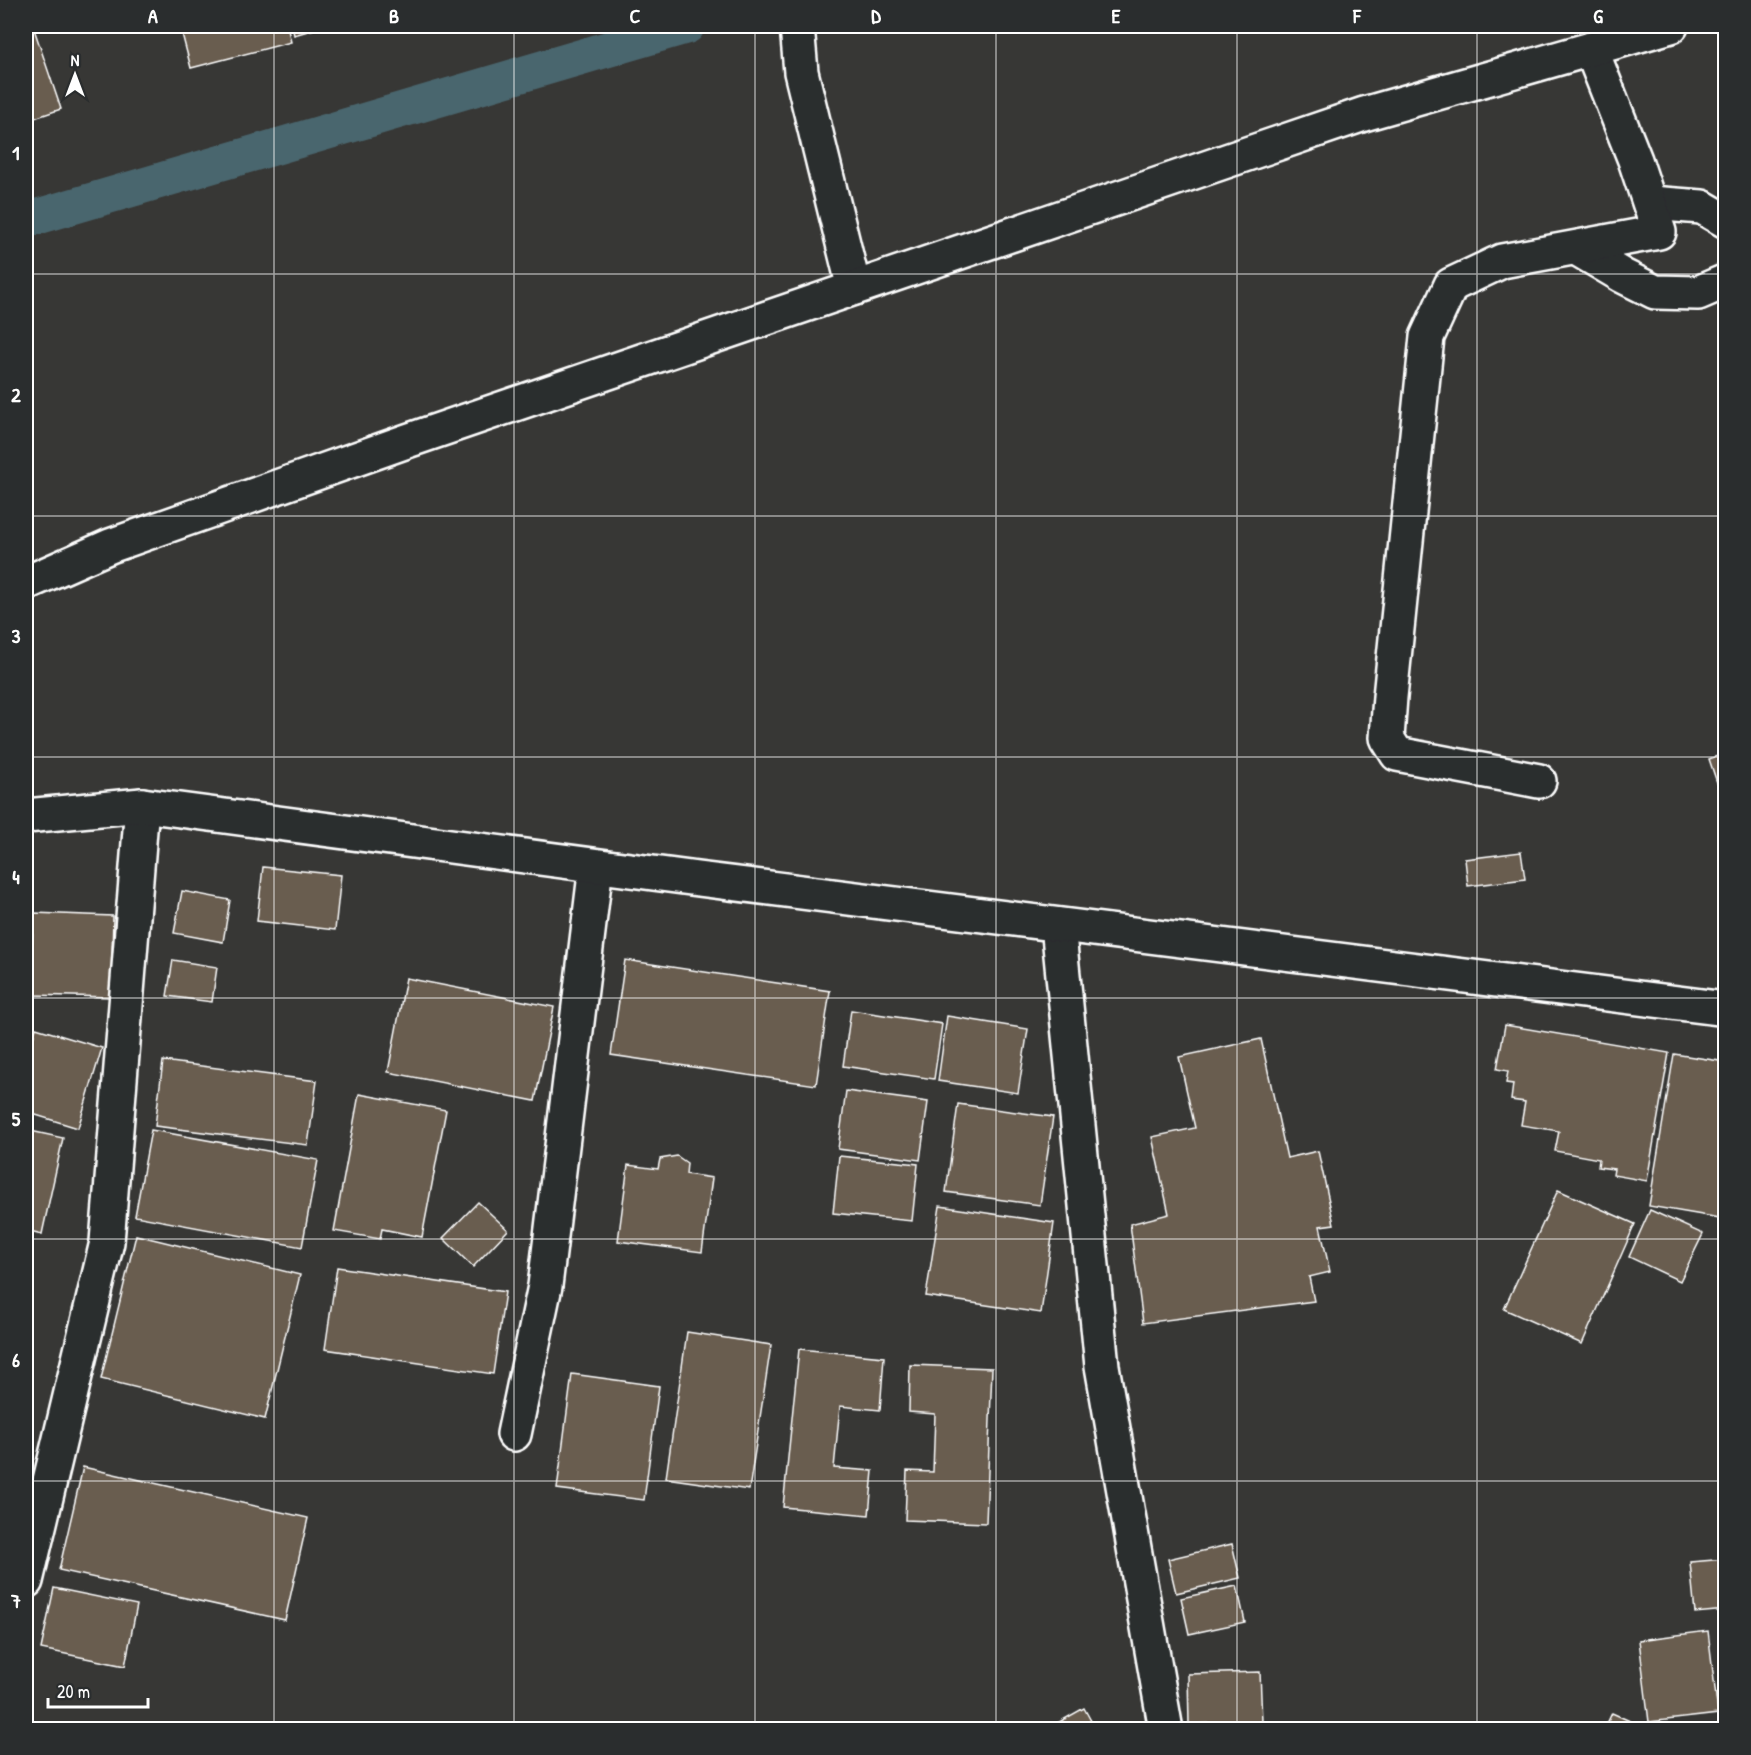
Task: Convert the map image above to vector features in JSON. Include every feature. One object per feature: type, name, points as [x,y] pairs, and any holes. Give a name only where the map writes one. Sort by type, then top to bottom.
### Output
[{"type":"main road","points":[[797,26],[801,72],[854,288]]},
{"type":"main road","points":[[26,583],[132,538],[407,441],[1364,114],[1671,26]]},
{"type":"main road","points":[[1539,781],[1397,754],[1387,738],[1427,337],[1451,285],[1502,261],[1659,232],[1635,160],[1591,49]]},
{"type":"main road","points":[[1650,203],[1702,207],[1725,220]]},
{"type":"main road","points":[[1576,248],[1655,292],[1698,293],[1725,281]]},
{"type":"main road","points":[[26,816],[142,805],[596,866],[1725,1009]]},
{"type":"main road","points":[[26,1581],[106,1242],[142,805]]},
{"type":"main road","points":[[514,1434],[545,1286],[596,866]]},
{"type":"main road","points":[[1058,925],[1102,1366],[1166,1730]]},
{"type":"building","points":[[26,26],[33,26],[61,109],[26,121]]},
{"type":"building","points":[[180,26],[287,26],[291,42],[191,68]]},
{"type":"building","points":[[292,26],[325,26],[294,35]]},
{"type":"building","points":[[1726,653],[1726,681],[1719,655]]},
{"type":"building","points":[[1726,753],[1726,796],[1722,797],[1709,759]]},
{"type":"building","points":[[1521,852],[1525,879],[1468,886],[1465,859]]},
{"type":"building","points":[[263,867],[341,875],[335,930],[257,921]]},
{"type":"building","points":[[182,891],[230,900],[223,942],[174,933]]},
{"type":"building","points":[[33,913],[113,916],[111,997],[31,995]]},
{"type":"building","points":[[173,960],[217,967],[212,1002],[167,996]]},
{"type":"building","points":[[625,960],[830,991],[816,1085],[611,1055]]},
{"type":"building","points":[[406,978],[554,1007],[535,1101],[388,1072]]},
{"type":"building","points":[[851,1010],[942,1024],[934,1079],[843,1066]]},
{"type":"building","points":[[947,1016],[1028,1029],[1018,1093],[938,1081]]},
{"type":"building","points":[[1505,1025],[1669,1053],[1647,1181],[1613,1175],[1614,1169],[1598,1167],[1599,1159],[1555,1151],[1559,1131],[1521,1125],[1525,1102],[1511,1100],[1513,1084],[1506,1083],[1508,1071],[1497,1069]]},
{"type":"building","points":[[36,1028],[102,1048],[78,1128],[26,1112],[26,1062]]},
{"type":"building","points":[[1261,1039],[1287,1158],[1318,1151],[1334,1224],[1320,1226],[1330,1272],[1309,1277],[1314,1301],[1143,1323],[1130,1224],[1169,1214],[1152,1137],[1195,1128],[1179,1057]]},
{"type":"building","points":[[1674,1054],[1726,1062],[1726,1219],[1649,1206]]},
{"type":"building","points":[[163,1061],[317,1081],[308,1145],[155,1126]]},
{"type":"building","points":[[846,1091],[928,1102],[920,1160],[838,1149]]},
{"type":"building","points":[[359,1094],[446,1110],[422,1237],[382,1229],[380,1239],[334,1231]]},
{"type":"building","points":[[958,1104],[1053,1117],[1040,1205],[946,1192]]},
{"type":"building","points":[[26,1130],[63,1138],[42,1234],[26,1230]]},
{"type":"building","points":[[151,1130],[318,1160],[302,1247],[135,1216]]},
{"type":"building","points":[[677,1156],[687,1163],[686,1174],[712,1178],[702,1252],[618,1241],[628,1165],[658,1169],[660,1159]]},
{"type":"building","points":[[839,1156],[918,1164],[912,1221],[833,1213]]},
{"type":"building","points":[[1558,1190],[1635,1224],[1582,1344],[1504,1309]]},
{"type":"building","points":[[478,1202],[508,1230],[473,1267],[443,1238]]},
{"type":"building","points":[[940,1206],[1054,1223],[1041,1313],[926,1296]]},
{"type":"building","points":[[1650,1210],[1703,1234],[1680,1281],[1629,1257]]},
{"type":"building","points":[[136,1235],[300,1275],[265,1419],[101,1379]]},
{"type":"building","points":[[337,1267],[505,1292],[493,1374],[325,1349]]},
{"type":"building","points":[[687,1332],[771,1345],[749,1490],[666,1478]]},
{"type":"building","points":[[799,1349],[884,1357],[880,1410],[840,1406],[834,1468],[873,1471],[869,1515],[783,1507]]},
{"type":"building","points":[[910,1365],[992,1368],[986,1523],[905,1520],[907,1471],[933,1472],[935,1414],[909,1412]]},
{"type":"building","points":[[572,1374],[659,1386],[644,1500],[557,1489]]},
{"type":"building","points":[[83,1467],[308,1518],[285,1620],[59,1570]]},
{"type":"building","points":[[1232,1544],[1240,1578],[1176,1593],[1168,1559]]},
{"type":"building","points":[[1726,1559],[1726,1610],[1695,1613],[1690,1562]]},
{"type":"building","points":[[1237,1586],[1245,1622],[1189,1634],[1181,1598]]},
{"type":"building","points":[[54,1588],[137,1605],[125,1666],[41,1649]]},
{"type":"building","points":[[1708,1631],[1718,1714],[1649,1722],[1639,1640]]},
{"type":"building","points":[[1260,1672],[1262,1722],[1189,1724],[1188,1674]]},
{"type":"building","points":[[1084,1708],[1096,1730],[1045,1730]]},
{"type":"building","points":[[1612,1713],[1650,1730],[1604,1730]]},
{"type":"building","points":[[1289,1724],[1289,1730],[1204,1730]]},
{"type":"waterway","points":[[26,220],[687,26]]}]
